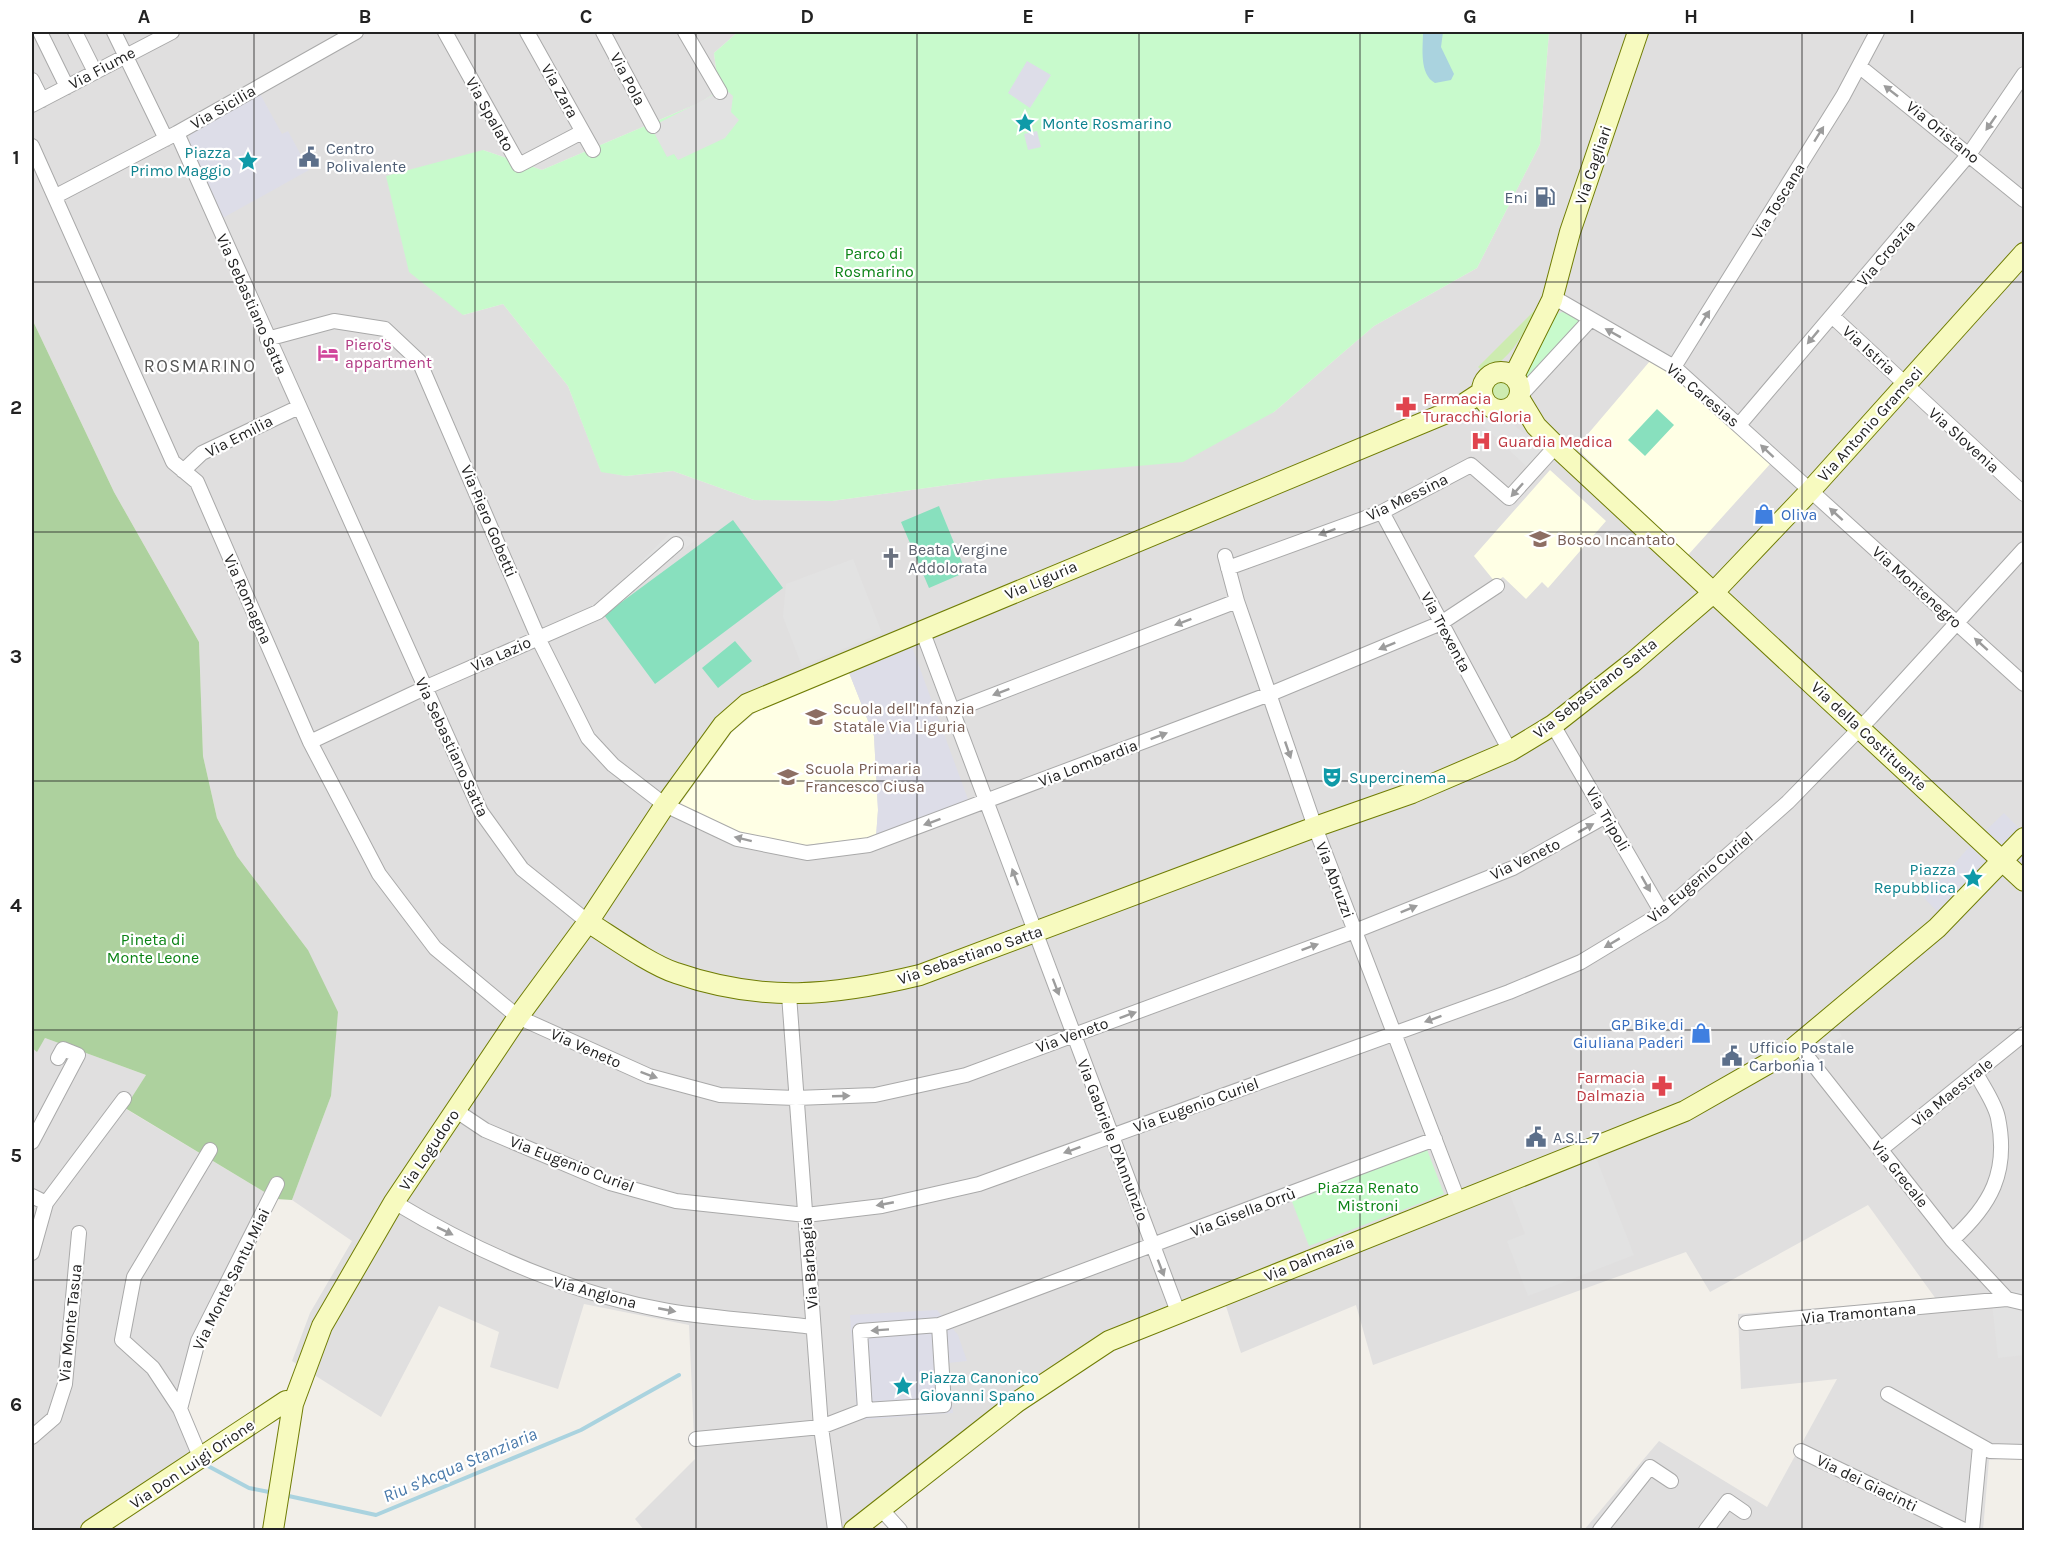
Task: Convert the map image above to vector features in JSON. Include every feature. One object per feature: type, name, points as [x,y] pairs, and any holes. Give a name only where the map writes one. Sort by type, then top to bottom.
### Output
[{"type":"street","points":[[40,32],[67,87]]},
{"type":"street","points":[[75,32],[95,72]]},
{"type":"street","name":"Via Sebastiano Satta","points":[[114,32],[172,136],[267,339],[481,812],[522,869],[588,922],[674,973],[744,990],[789,995],[857,990],[920,975],[1315,826],[1412,793],[1510,751],[1553,725],[1632,663],[1713,594]]},
{"type":"street","name":"Via Sicilia","points":[[56,196],[172,136],[356,32]]},
{"type":"street","name":"Via Spalato","points":[[445,32],[519,165],[582,132]]},
{"type":"street","name":"Via Zara","points":[[527,32],[593,150]]},
{"type":"street","name":"Via Pola","points":[[603,32],[653,126]]},
{"type":"street","points":[[685,32],[720,92]]},
{"type":"street","name":"Via Cagliari","points":[[1506,374],[1528,342],[1551,300],[1570,232],[1638,32]]},
{"type":"street","name":"Via Toscana","points":[[1674,368],[1859,66],[1877,32]]},
{"type":"street","name":"Via Fiume","points":[[37,103],[166,33]]},
{"type":"street","name":"Via Oristano","points":[[1859,66],[1970,153],[2025,200]]},
{"type":"street","name":"Via Croazia","points":[[1739,425],[1970,153],[2025,74]]},
{"type":"street","points":[[32,80],[37,103]]},
{"type":"street","name":"Via Romagna","points":[[32,146],[173,462],[197,482],[310,742],[386,883],[435,948],[518,1017]]},
{"type":"street","name":"Via Antonio Gramsci","points":[[1713,594],[1810,491],[2025,253]]},
{"type":"street","name":"Via Caresias","points":[[1551,300],[1560,300],[1590,320],[1674,368],[1810,491]]},
{"type":"street","name":"Via Istria","points":[[1832,316],[1906,384]]},
{"type":"street","points":[[1490,402],[1511,408],[1590,320]]},
{"type":"street","name":"Via Piero Gobetti","points":[[267,339],[334,321],[385,329],[418,361],[538,637],[588,738],[614,765],[665,805]]},
{"type":"street","points":[[1490,402],[1486,379],[1506,374],[1520,388],[1519,397],[1536,426]]},
{"type":"street","name":"Via Slovenia","points":[[1906,384],[1912,393],[2025,494]]},
{"type":"street","points":[[1490,402],[1536,426]]},
{"type":"street","name":"Via Liguria","points":[[665,805],[723,725],[747,704],[1456,409],[1490,402]]},
{"type":"street","name":"Via Emilia","points":[[183,471],[202,453],[298,407]]},
{"type":"street","name":"Via della Costituente","points":[[1536,426],[1713,594],[2025,881]]},
{"type":"street","name":"Via Messina","points":[[1227,562],[1382,512],[1471,465],[1509,498],[1556,447]]},
{"type":"street","name":"Via Montenegro","points":[[1810,491],[2025,684]]},
{"type":"street","name":"Via Trexenta","points":[[1382,512],[1510,751]]},
{"type":"street","name":"Via Lazio","points":[[310,742],[424,688],[598,612],[676,544]]},
{"type":"street","name":"Via Eugenio Curiel","points":[[456,1110],[485,1130],[610,1183],[676,1201],[806,1215],[882,1206],[979,1184],[1394,1034],[1581,962],[1662,913],[1788,802],[2025,549]]},
{"type":"street","name":"Via Abruzzi","points":[[1227,562],[1237,601],[1315,826],[1458,1200]]},
{"type":"street","name":"Via Lombardia","points":[[665,805],[737,839],[807,853],[869,845],[1269,694],[1441,623],[1497,586]]},
{"type":"street","points":[[952,711],[1237,601]]},
{"type":"street","name":"Via Gabriele D'Annunzio","points":[[922,630],[1178,1312]]},
{"type":"street","name":"Via Tripoli","points":[[1553,725],[1662,913]]},
{"type":"street","name":"Via Logudoro","points":[[273,1530],[293,1404],[322,1326],[394,1202],[518,1017],[588,922],[665,805]]},
{"type":"street","name":"Via Veneto","points":[[518,1017],[649,1076],[720,1095],[796,1098],[875,1095],[966,1075],[1354,931],[1513,868],[1606,816]]},
{"type":"street","points":[[1798,1045],[1937,928],[2025,838]]},
{"type":"street","name":"Via Barbagia","points":[[789,995],[821,1427],[835,1530]]},
{"type":"street","name":"Via Maestrale","points":[[1880,1150],[2025,1034]]},
{"type":"street","name":"Via Grecale","points":[[1798,1045],[1952,1240],[2007,1299]]},
{"type":"street","name":"Via Dalmazia","points":[[854,1530],[1017,1402],[1109,1341],[1685,1111],[1798,1045]]},
{"type":"street","points":[[32,1142],[78,1055],[63,1049],[58,1058]]},
{"type":"street","points":[[1952,1240],[1973,1221],[1990,1198],[2002,1161],[1998,1117],[1976,1073]]},
{"type":"street","points":[[32,1253],[46,1203],[124,1099]]},
{"type":"street","name":"Via Gisella Orrù","points":[[939,1326],[1435,1139]]},
{"type":"street","points":[[201,1459],[180,1409],[153,1368],[122,1340],[134,1277],[210,1150]]},
{"type":"street","name":"Via Monte Santu Miai","points":[[180,1409],[198,1341],[277,1184]]},
{"type":"street","points":[[32,1196],[46,1203]]},
{"type":"street","name":"Via Anglona","points":[[394,1202],[437,1228],[545,1278],[667,1310],[813,1327]]},
{"type":"street","name":"Via Monte Tasua","points":[[32,1437],[54,1418],[65,1384],[79,1233]]},
{"type":"street","points":[[2007,1299],[2024,1302]]},
{"type":"street","name":"Via Tramontana","points":[[1746,1323],[2007,1299]]},
{"type":"street","points":[[696,1439],[821,1427],[865,1410],[944,1405],[939,1326],[860,1331],[865,1410]]},
{"type":"street","points":[[1888,1394],[1985,1448],[2025,1452]]},
{"type":"street","name":"Via Don Luigi Orione","points":[[91,1530],[286,1401],[293,1404]]},
{"type":"street","points":[[1972,1530],[1985,1448]]},
{"type":"street","name":"Via dei Giacinti","points":[[1801,1450],[1964,1530]]},
{"type":"street","points":[[1599,1530],[1650,1467],[1671,1480]]},
{"type":"street","points":[[1706,1530],[1728,1501],[1744,1512]]},
{"type":"street","points":[[882,1510],[900,1530]]},
{"type":"shaded area","points":[[32,32],[738,32],[714,53],[719,91],[699,103],[542,170],[483,150],[463,315],[503,304],[568,386],[601,471],[626,476],[673,471],[754,500],[832,501],[991,479],[1274,412],[1374,326],[1477,268],[1540,144],[1549,32],[2024,32],[2024,1457],[1989,1460],[1983,1530],[1584,1530],[1659,1441],[1767,1507],[1837,1379],[1741,1389],[1738,1314],[1936,1299],[1868,1205],[1710,1292],[1686,1252],[1373,1365],[1356,1305],[1241,1353],[1224,1300],[1111,1348],[1021,1408],[860,1530],[644,1530],[635,1519],[695,1459],[689,1325],[584,1304],[558,1389],[490,1367],[499,1332],[439,1306],[381,1417],[292,1361],[310,1313],[352,1241],[292,1200],[331,1096],[308,950],[237,856],[217,818],[203,756],[199,642],[114,492],[32,319]]},
{"type":"shaded area","points":[[1027,61],[1051,75],[1030,108],[1008,93]]},
{"type":"shaded area","points":[[725,89],[733,96],[731,112],[739,120],[725,138],[678,160],[674,154],[667,157],[651,127]]},
{"type":"shaded area","name":"Piazza Primo Maggio","points":[[259,92],[282,134],[288,131],[309,170],[221,219],[188,152],[191,129]]},
{"type":"shaded area","points":[[1037,131],[1041,147],[1028,150],[1024,134]]},
{"type":"shaded area","points":[[1650,361],[1672,374],[1771,463],[1688,555],[1576,448]]},
{"type":"shaded area","points":[[1488,413],[1506,418],[1542,449],[1527,467],[1471,414]]},
{"type":"shaded area","name":"Bosco Incantato","points":[[1550,470],[1606,521],[1548,588],[1542,582],[1526,599],[1503,577],[1495,582],[1474,556]]},
{"type":"shaded area","points":[[671,532],[697,539],[598,616],[592,610]]},
{"type":"shaded area","points":[[853,559],[882,633],[802,666],[783,617],[786,584]]},
{"type":"shaded area","points":[[912,647],[969,802],[876,837],[878,810],[874,736],[848,670]]},
{"type":"shaded area","name":"Scuola Primaria Francesco Ciusa","points":[[848,670],[874,736],[878,810],[876,837],[805,845],[764,839],[719,825],[680,804],[732,732],[757,711]]},
{"type":"shaded area","name":"Piazza Repubblica","points":[[2004,813],[2024,833],[2024,858],[1936,945],[1921,931],[1937,911],[1924,898],[1970,846]]},
{"type":"shaded area","points":[[1834,1024],[1842,1036],[1814,1056],[1807,1045]]},
{"type":"shaded area","points":[[45,1038],[146,1075],[126,1109],[276,1199],[204,1341],[187,1410],[208,1463],[102,1530],[32,1530],[32,1048],[37,1051]]},
{"type":"shaded area","points":[[1595,1155],[1634,1255],[1528,1296],[1507,1241],[1525,1234],[1508,1189]]},
{"type":"shaded area","points":[[2024,1290],[2024,1355],[1998,1358],[1991,1294]]},
{"type":"shaded area","name":"Piazza Canonico Giovanni Spano","points":[[937,1310],[958,1335],[967,1361],[948,1363],[953,1413],[857,1420],[850,1315]]},
{"type":"green space","name":"Parco di Rosmarino","points":[[738,32],[1549,32],[1540,144],[1477,268],[1374,326],[1274,412],[1183,462],[991,479],[832,501],[754,500],[673,471],[626,476],[601,472],[568,386],[503,304],[463,315],[409,272],[386,176],[483,150],[542,170],[699,103],[719,91],[714,53]]},
{"type":"green space","points":[[1536,309],[1521,337],[1502,360],[1485,373],[1478,367]]},
{"type":"green space","points":[[1563,312],[1586,323],[1526,382],[1525,374],[1556,314]]},
{"type":"green space","name":"Pineta di Monte Leone","points":[[32,319],[114,492],[199,642],[203,756],[217,818],[237,856],[308,950],[338,1012],[331,1096],[292,1200],[276,1199],[125,1108],[146,1075],[45,1038],[37,1052],[32,1048]]},
{"type":"green space","points":[[1501,377],[1511,381],[1515,391],[1511,401],[1501,405],[1491,401],[1487,391],[1491,381]]},
{"type":"green space","points":[[1657,409],[1674,425],[1645,456],[1628,440]]},
{"type":"green space","points":[[939,506],[966,572],[929,588],[901,522]]},
{"type":"green space","points":[[733,520],[783,588],[655,684],[604,615]]},
{"type":"green space","points":[[735,641],[752,661],[718,688],[702,668]]},
{"type":"green space","name":"Piazza Renato Mistroni","points":[[1426,1147],[1444,1194],[1309,1246],[1291,1199]]},
{"type":"water","points":[[1423,32],[1443,32],[1441,47],[1454,74],[1451,80],[1435,83],[1426,73],[1423,60]]},
{"type":"waterway","name":"Riu s'Acqua Stanziaria","points":[[284,1495],[376,1515],[581,1430],[679,1375]]},
{"type":"waterway","name":"Riu s'Acqua Stanziaria","points":[[208,1466],[249,1488],[274,1493]]},
{"type":"place","name":"Monte Rosmarino","points":[[1025,123]]},
{"type":"place","name":"Centro Polivalente","points":[[309,157]]},
{"type":"place","name":"Piazza Primo Maggio","points":[[248,161]]},
{"type":"place","name":"Eni","points":[[1545,197]]},
{"type":"place","name":"Piero's appartment","points":[[328,353]]},
{"type":"place","name":"Farmacia Turacchi Gloria","points":[[1406,407]]},
{"type":"place","name":"Guardia Medica","points":[[1481,441]]},
{"type":"place","name":"Oliva","points":[[1764,514]]},
{"type":"place","name":"Bosco Incantato","points":[[1540,539]]},
{"type":"place","name":"Beata Vergine Addolorata","points":[[891,558]]},
{"type":"place","name":"Scuola dell'Infanzia Statale Via Liguria","points":[[816,717]]},
{"type":"place","name":"Scuola Primaria Francesco Ciusa","points":[[788,777]]},
{"type":"place","name":"Supercinema","points":[[1332,777]]},
{"type":"place","name":"Piazza Repubblica","points":[[1973,878]]},
{"type":"place","name":"GP Bike di Giuliana Paderi","points":[[1701,1033]]},
{"type":"place","name":"Ufficio Postale Carbonia 1","points":[[1732,1056]]},
{"type":"place","name":"Farmacia Dalmazia","points":[[1662,1086]]},
{"type":"place","name":"A.S.L. 7","points":[[1536,1137]]},
{"type":"place","name":"Piazza Canonico Giovanni Spano","points":[[903,1386]]},
{"type":"district","name":"ROSMARINO","points":[[200,366]]}]
